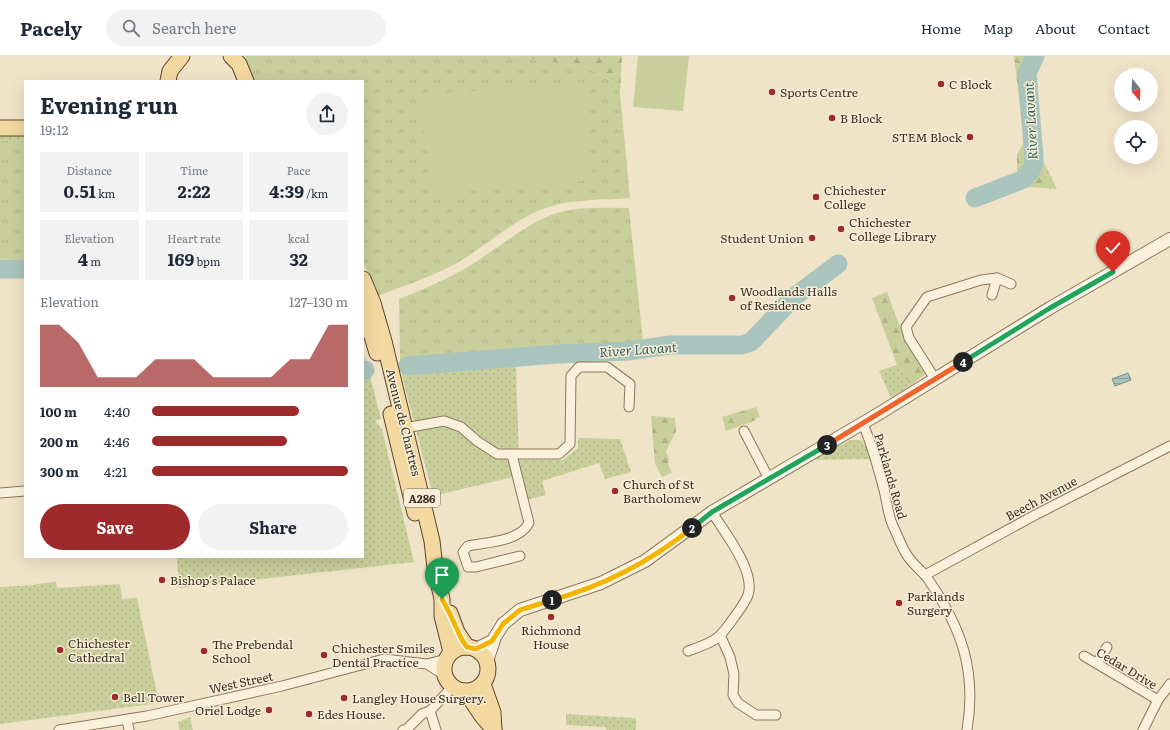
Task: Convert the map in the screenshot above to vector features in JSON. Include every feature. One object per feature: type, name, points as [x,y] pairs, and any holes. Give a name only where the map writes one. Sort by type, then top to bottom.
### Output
[{"type":"main road","points":[[168,80],[170,71],[182,56]]},
{"type":"main road","points":[[236,59],[246,80]]},
{"type":"main road","points":[[0,118],[24,118]]},
{"type":"main road","points":[[0,128],[24,128]]},
{"type":"main road","name":"Avenue de Chartres","points":[[364,282],[379,322],[405,428],[432,541],[434,568]]},
{"type":"main road","name":"Avenue de Chartres","points":[[364,311],[379,364],[423,543],[434,568],[442,599],[457,632],[471,648]]},
{"type":"main road","name":"Avenue de Chartres","points":[[442,599],[442,616],[449,656]]},
{"type":"main road","points":[[466,692],[478,688],[483,684],[488,672],[487,661],[482,654],[471,648],[449,656],[448,681],[466,692],[482,716],[494,730]]},
{"type":"main road","points":[[483,684],[493,712],[494,730]]},
{"type":"street","points":[[487,661],[492,641],[503,624],[520,610],[588,588],[645,561],[712,512],[863,424],[1050,308],[1170,239]]},
{"type":"street","points":[[935,379],[909,338],[906,327],[927,297],[981,280],[997,278],[1011,284]]},
{"type":"street","points":[[992,295],[997,278]]},
{"type":"street","points":[[405,428],[444,421],[462,426],[477,441],[497,454],[559,454],[570,444],[571,376],[579,367],[607,367],[630,384],[629,407]]},
{"type":"street","name":"Parklands Road","points":[[863,424],[872,446],[892,524],[909,558],[925,575],[948,611],[957,628],[966,651],[970,685],[970,717],[967,730]]},
{"type":"street","points":[[744,431],[769,479]]},
{"type":"street","name":"Beech Avenue","points":[[925,575],[1035,515],[1170,446]]},
{"type":"street","points":[[512,455],[529,523],[526,529],[518,535],[468,546],[463,552],[468,567],[476,568],[520,556]]},
{"type":"street","points":[[0,493],[24,491]]},
{"type":"street","points":[[688,651],[709,644],[720,637],[745,602],[748,594],[749,584],[745,568],[712,512]]},
{"type":"street","points":[[720,637],[730,656],[734,674],[733,695],[738,703],[756,715],[776,715]]},
{"type":"street","points":[[471,648],[492,641]]},
{"type":"street","points":[[1097,663],[1106,647]]},
{"type":"street","name":"West Street","points":[[59,730],[127,720],[282,686],[384,660],[427,664],[449,656]]},
{"type":"street","name":"Cedar Drive","points":[[1084,656],[1158,700]]},
{"type":"street","name":"West Street","points":[[427,664],[448,681]]},
{"type":"street","points":[[404,730],[407,729],[422,714],[430,711],[448,681]]},
{"type":"street","name":"Cedar Drive","points":[[1143,730],[1158,700],[1170,684]]},
{"type":"street","points":[[430,711],[436,730]]},
{"type":"street","points":[[127,720],[128,730]]},
{"type":"green space","points":[[245,56],[510,56],[586,67],[610,80],[620,93],[630,198],[578,201],[548,207],[525,217],[462,260],[421,280],[378,296],[364,264],[364,80],[255,80]]},
{"type":"green space","points":[[510,56],[622,56],[620,93],[610,80],[586,67]]},
{"type":"green space","points":[[638,56],[689,56],[683,111],[633,107]]},
{"type":"green space","points":[[1014,56],[1044,56],[1035,74],[1035,144],[1057,189],[1029,187],[1017,191],[1017,154],[1024,142]]},
{"type":"green space","points":[[583,82],[593,180],[435,194],[418,96]]},
{"type":"green space","points":[[0,131],[24,132],[24,142],[0,141]]},
{"type":"green space","points":[[0,141],[24,142],[24,260],[0,259]]},
{"type":"green space","points":[[629,208],[643,341],[454,358],[400,361],[399,299],[433,285],[458,272],[529,226],[551,215],[580,209]]},
{"type":"green space","points":[[887,292],[904,334],[926,374],[911,385],[897,365],[872,298]]},
{"type":"green space","points":[[643,341],[644,358],[516,366],[402,376],[400,361],[454,358]]},
{"type":"green space","points":[[365,357],[381,419],[375,421],[382,429],[414,562],[179,588],[177,558],[364,558]]},
{"type":"green space","points":[[897,365],[911,385],[891,398],[879,371]]},
{"type":"green space","points":[[516,366],[519,460],[563,460],[578,448],[578,438],[620,439],[631,472],[605,479],[599,463],[542,481],[546,495],[527,500],[521,475],[433,496],[402,376]]},
{"type":"green space","points":[[756,407],[760,417],[756,418],[756,420],[726,431],[722,417]]},
{"type":"green space","points":[[651,416],[675,418],[676,431],[666,451],[669,459],[668,464],[672,473],[662,477],[655,464]]},
{"type":"green space","points":[[850,440],[861,440],[866,446],[870,459],[812,460]]},
{"type":"green space","points":[[56,582],[57,588],[120,584],[122,599],[137,598],[159,703],[0,724],[0,587]]},
{"type":"green space","points":[[566,714],[636,718],[636,730],[606,730],[606,727],[566,725]]},
{"type":"green space","points":[[190,717],[193,730],[179,730],[178,722]]},
{"type":"water","points":[[1128,373],[1131,380],[1115,386],[1112,379]]},
{"type":"waterway","name":"River Lavant","points":[[975,198],[1024,179],[1033,167],[1034,157],[1027,73],[1035,56]]},
{"type":"waterway","name":"River Lavant","points":[[408,366],[557,354],[628,351],[670,345],[742,345],[751,342],[794,297],[838,264]]},
{"type":"waterway","name":"River Lavant","points":[[0,269],[24,269]]},
{"type":"place","name":"C Block","points":[[941,84]]},
{"type":"place","name":"Sports Centre","points":[[772,92]]},
{"type":"place","name":"B Block","points":[[832,118]]},
{"type":"place","name":"STEM Block","points":[[970,137]]},
{"type":"place","name":"Chichester College","points":[[816,197]]},
{"type":"place","name":"Chichester College Library","points":[[841,229]]},
{"type":"place","name":"Student Union","points":[[812,238]]},
{"type":"place","name":"Woodlands Halls of Residence","points":[[732,298]]},
{"type":"place","name":"Church of St Bartholomew","points":[[615,491]]},
{"type":"place","name":"Bishop's Palace","points":[[162,580]]},
{"type":"place","name":"Parklands Surgery","points":[[899,603]]},
{"type":"place","name":"Richmond House","points":[[551,617]]},
{"type":"place","name":"Chichester Cathedral","points":[[60,650]]},
{"type":"place","name":"The Prebendal School","points":[[204,651]]},
{"type":"place","name":"Chichester Smiles Dental Practice","points":[[324,655]]},
{"type":"place","name":"Bell Tower","points":[[115,697]]},
{"type":"place","name":"Langley House Surgery.","points":[[344,698]]},
{"type":"place","name":"Oriel Lodge","points":[[269,710]]},
{"type":"place","name":"Edes House.","points":[[309,714]]},
{"type":"route","points":[[442,599],[462,640],[467,647],[476,649],[492,641],[503,624],[520,610],[601,583],[645,561],[712,512],[843,436],[1008,333],[1113,272]]}]
